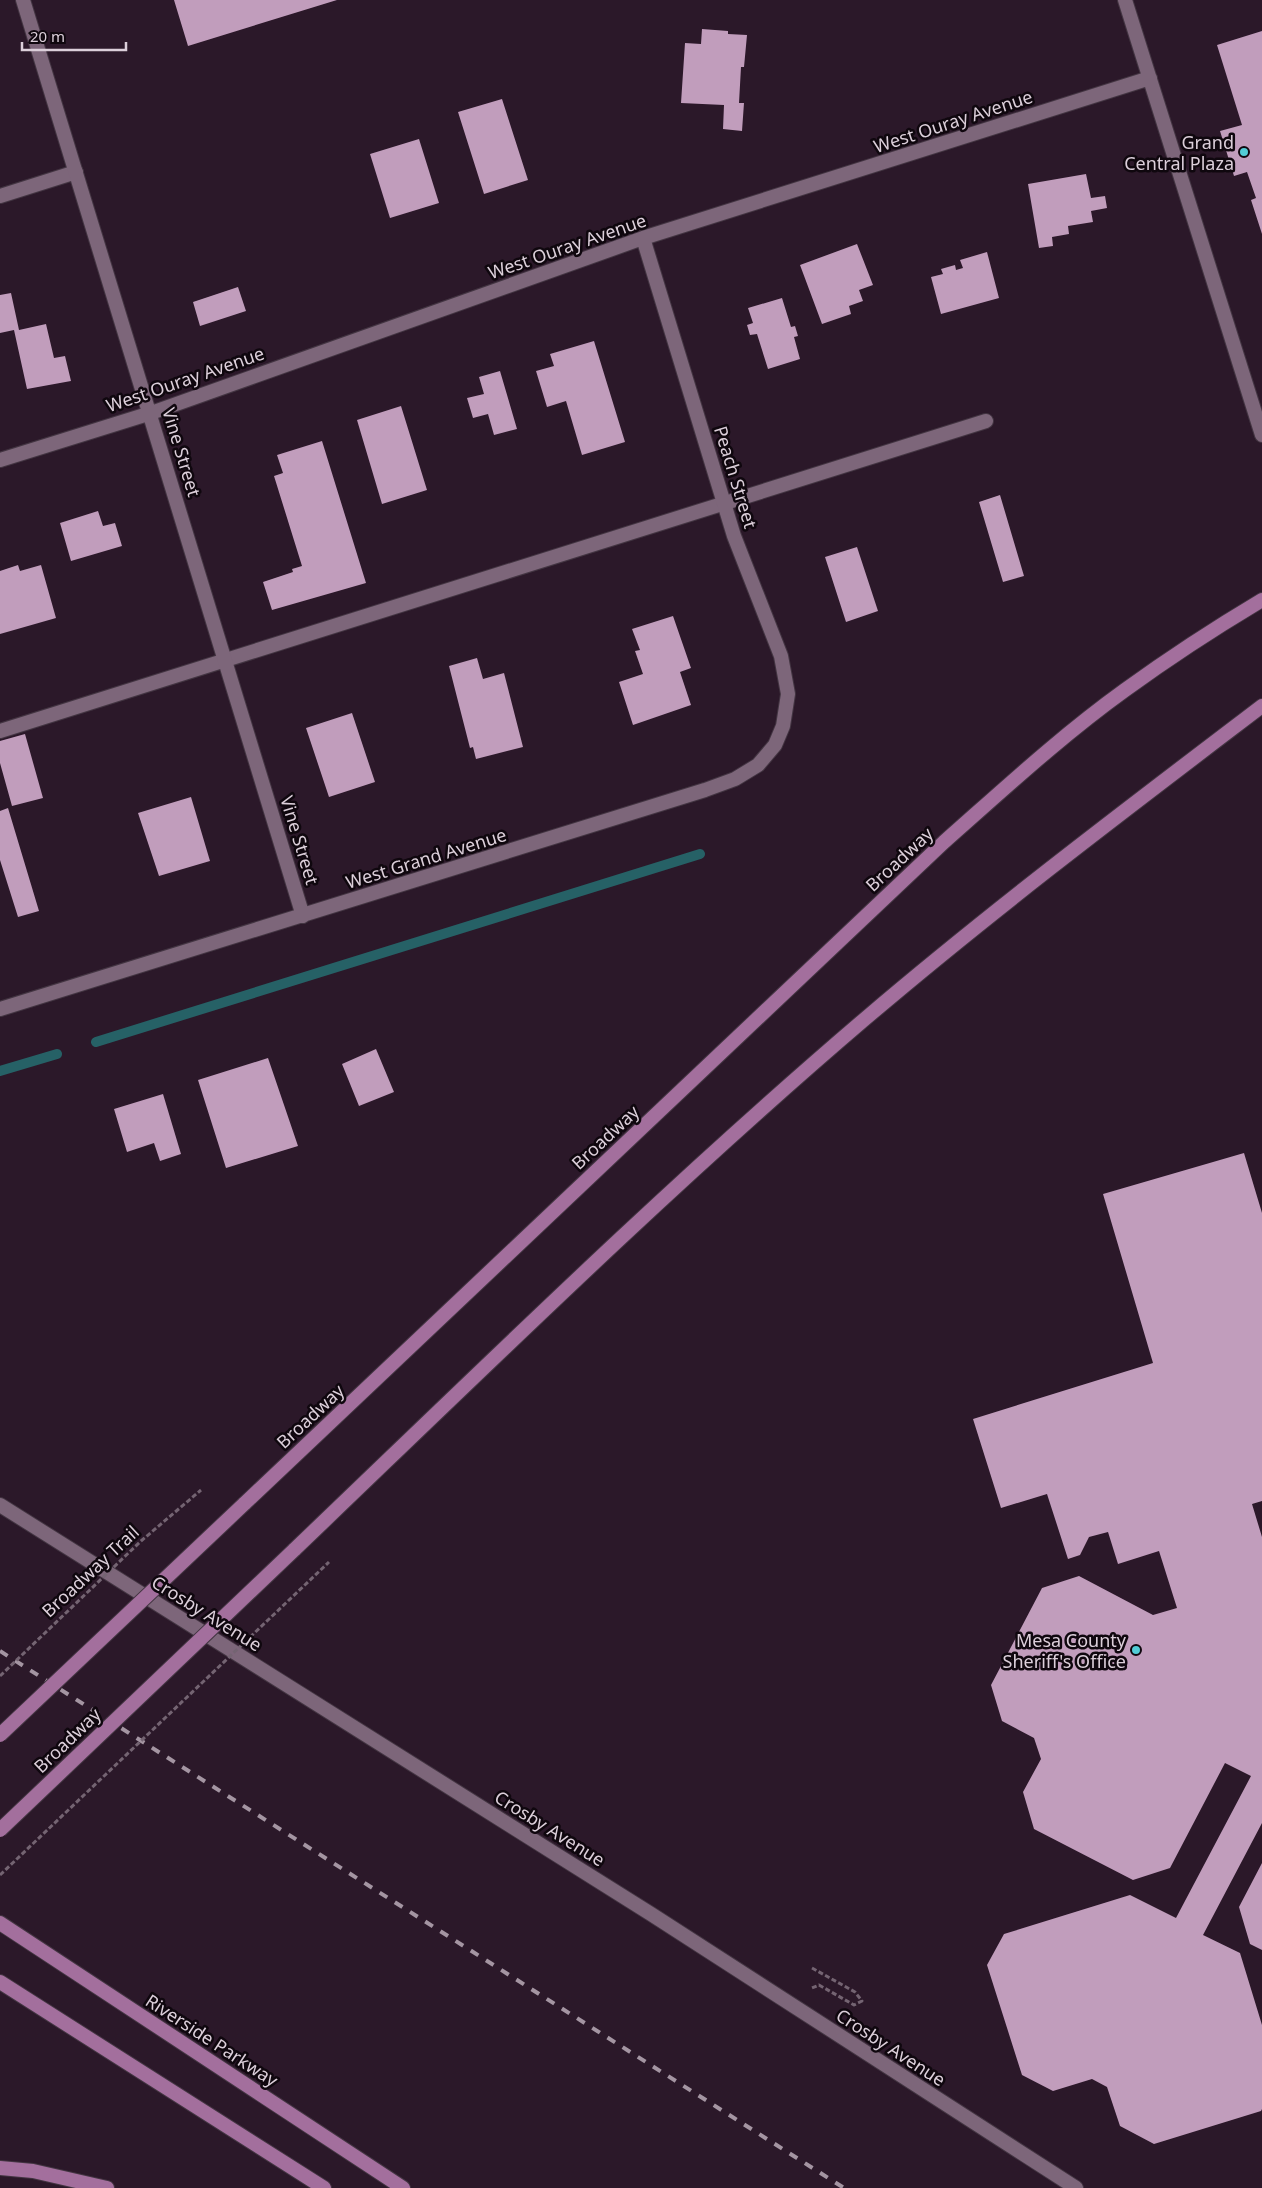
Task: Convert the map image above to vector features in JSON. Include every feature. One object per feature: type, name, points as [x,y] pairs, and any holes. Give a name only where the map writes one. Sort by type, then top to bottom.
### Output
[{"type":"main road","name":"Broadway","points":[[0,1735],[951,836],[1045,752],[1124,691],[1206,634],[1262,600]]},
{"type":"main road","name":"Broadway","points":[[0,1830],[580,1278],[760,1112],[864,1020],[982,921],[1262,706]]},
{"type":"main road","name":"Riverside Parkway","points":[[0,1923],[403,2188]]},
{"type":"main road","points":[[0,1982],[324,2188]]},
{"type":"main road","points":[[0,2168],[33,2171],[106,2188]]},
{"type":"street","name":"Vine Street","points":[[23,0],[304,916]]},
{"type":"street","points":[[1125,0],[1262,435]]},
{"type":"street","name":"West Ouray Avenue","points":[[0,460],[151,413],[642,238],[1150,78]]},
{"type":"street","points":[[0,196],[76,172]]},
{"type":"street","name":"Peach Street","points":[[642,238],[734,536],[781,656],[788,694],[783,726]]},
{"type":"street","points":[[0,731],[986,421]]},
{"type":"street","name":"West Grand Avenue","points":[[0,1009],[705,790],[735,779],[758,765],[775,745],[783,726]]},
{"type":"street","name":"Crosby Avenue","points":[[0,1505],[651,1914],[1076,2188]]},
{"type":"path","name":"Broadway Trail","points":[[0,1676],[141,1541],[201,1490]]},
{"type":"path","points":[[0,1875],[329,1562]]},
{"type":"path","points":[[807,1990],[819,1985],[854,2005],[862,2001],[855,1992],[812,1968]]},
{"type":"building","points":[[174,0],[337,0],[188,46]]},
{"type":"building","points":[[702,29],[728,31],[728,34],[747,35],[744,67],[741,67],[739,103],[744,103],[742,131],[723,129],[724,105],[681,103],[685,43],[701,44]]},
{"type":"building","name":"Grand Central Plaza","points":[[1262,31],[1262,234],[1251,200],[1256,198],[1247,172],[1234,176],[1220,131],[1242,125],[1217,45]]},
{"type":"building","points":[[502,99],[528,180],[484,194],[458,112]]},
{"type":"building","points":[[419,139],[439,203],[390,218],[370,154]]},
{"type":"building","points":[[1086,174],[1091,198],[1105,196],[1107,208],[1091,211],[1093,222],[1068,226],[1069,234],[1052,237],[1053,246],[1039,248],[1028,184]]},
{"type":"building","points":[[857,244],[873,285],[859,290],[863,301],[849,306],[851,314],[822,324],[800,265]]},
{"type":"building","points":[[987,252],[999,298],[941,314],[931,277],[943,274],[941,269],[955,265],[956,270],[963,268],[960,260]]},
{"type":"building","points":[[238,287],[246,311],[200,326],[193,302]]},
{"type":"building","points":[[11,293],[19,330],[46,324],[54,358],[65,356],[71,381],[27,389],[14,330],[0,333],[0,295]]},
{"type":"building","points":[[782,298],[791,327],[795,326],[798,336],[794,337],[800,359],[768,369],[757,334],[750,335],[747,325],[753,323],[748,308]]},
{"type":"building","points":[[594,341],[625,442],[582,455],[566,401],[547,407],[536,371],[554,366],[550,354]]},
{"type":"building","points":[[500,371],[517,429],[494,435],[488,414],[473,418],[467,398],[484,394],[479,377]]},
{"type":"building","points":[[401,406],[427,490],[382,504],[357,420]]},
{"type":"building","points":[[322,441],[366,583],[272,610],[263,582],[293,572],[292,569],[302,566],[274,476],[283,473],[277,455]]},
{"type":"building","points":[[1000,495],[1024,576],[1003,582],[979,502]]},
{"type":"building","points":[[98,511],[103,526],[115,523],[122,546],[71,561],[60,523]]},
{"type":"building","points":[[857,547],[878,611],[846,622],[825,557]]},
{"type":"building","points":[[18,565],[20,571],[41,565],[56,618],[0,634],[0,571]]},
{"type":"building","points":[[673,616],[691,668],[680,672],[691,705],[633,725],[619,682],[643,674],[635,651],[640,650],[632,629]]},
{"type":"building","points":[[477,658],[483,679],[504,673],[523,747],[476,759],[473,747],[470,748],[449,666]]},
{"type":"building","points":[[352,713],[375,782],[329,797],[306,728]]},
{"type":"building","points":[[25,734],[43,798],[12,806],[0,763],[0,741]]},
{"type":"building","points":[[191,797],[210,861],[159,876],[138,813]]},
{"type":"building","points":[[8,808],[39,911],[18,917],[0,860],[0,811]]},
{"type":"building","points":[[376,1049],[394,1092],[359,1106],[342,1064]]},
{"type":"building","points":[[268,1058],[298,1146],[226,1168],[198,1080]]},
{"type":"building","points":[[163,1094],[181,1154],[160,1161],[154,1143],[127,1152],[114,1109]]},
{"type":"building","name":"Mesa County Sheriff's Office","points":[[1244,1153],[1262,1213],[1262,1501],[1252,1504],[1262,1537],[1262,1823],[1203,1935],[1240,1953],[1262,2025],[1262,2109],[1261,2111],[1154,2144],[1120,2126],[1107,2087],[1092,2079],[1053,2091],[1022,2075],[987,1965],[1004,1934],[1130,1895],[1176,1918],[1251,1776],[1225,1763],[1170,1868],[1133,1880],[1034,1829],[1023,1792],[1041,1759],[1034,1738],[1002,1721],[991,1685],[1042,1588],[1079,1576],[1153,1615],[1177,1608],[1159,1551],[1118,1564],[1108,1532],[1089,1537],[1080,1555],[1068,1559],[1047,1494],[1001,1508],[973,1419],[1153,1363],[1103,1194]]},
{"type":"building","points":[[1262,1863],[1262,1950],[1250,1944],[1239,1907]]},
{"type":"waterway","points":[[96,1042],[700,854]]},
{"type":"waterway","points":[[0,1071],[57,1054]]},
{"type":"railway","points":[[0,1651],[844,2188]]},
{"type":"place","name":"Grand Central Plaza","points":[[1244,152]]},
{"type":"place","name":"Mesa County Sheriff's Office","points":[[1136,1650]]}]
